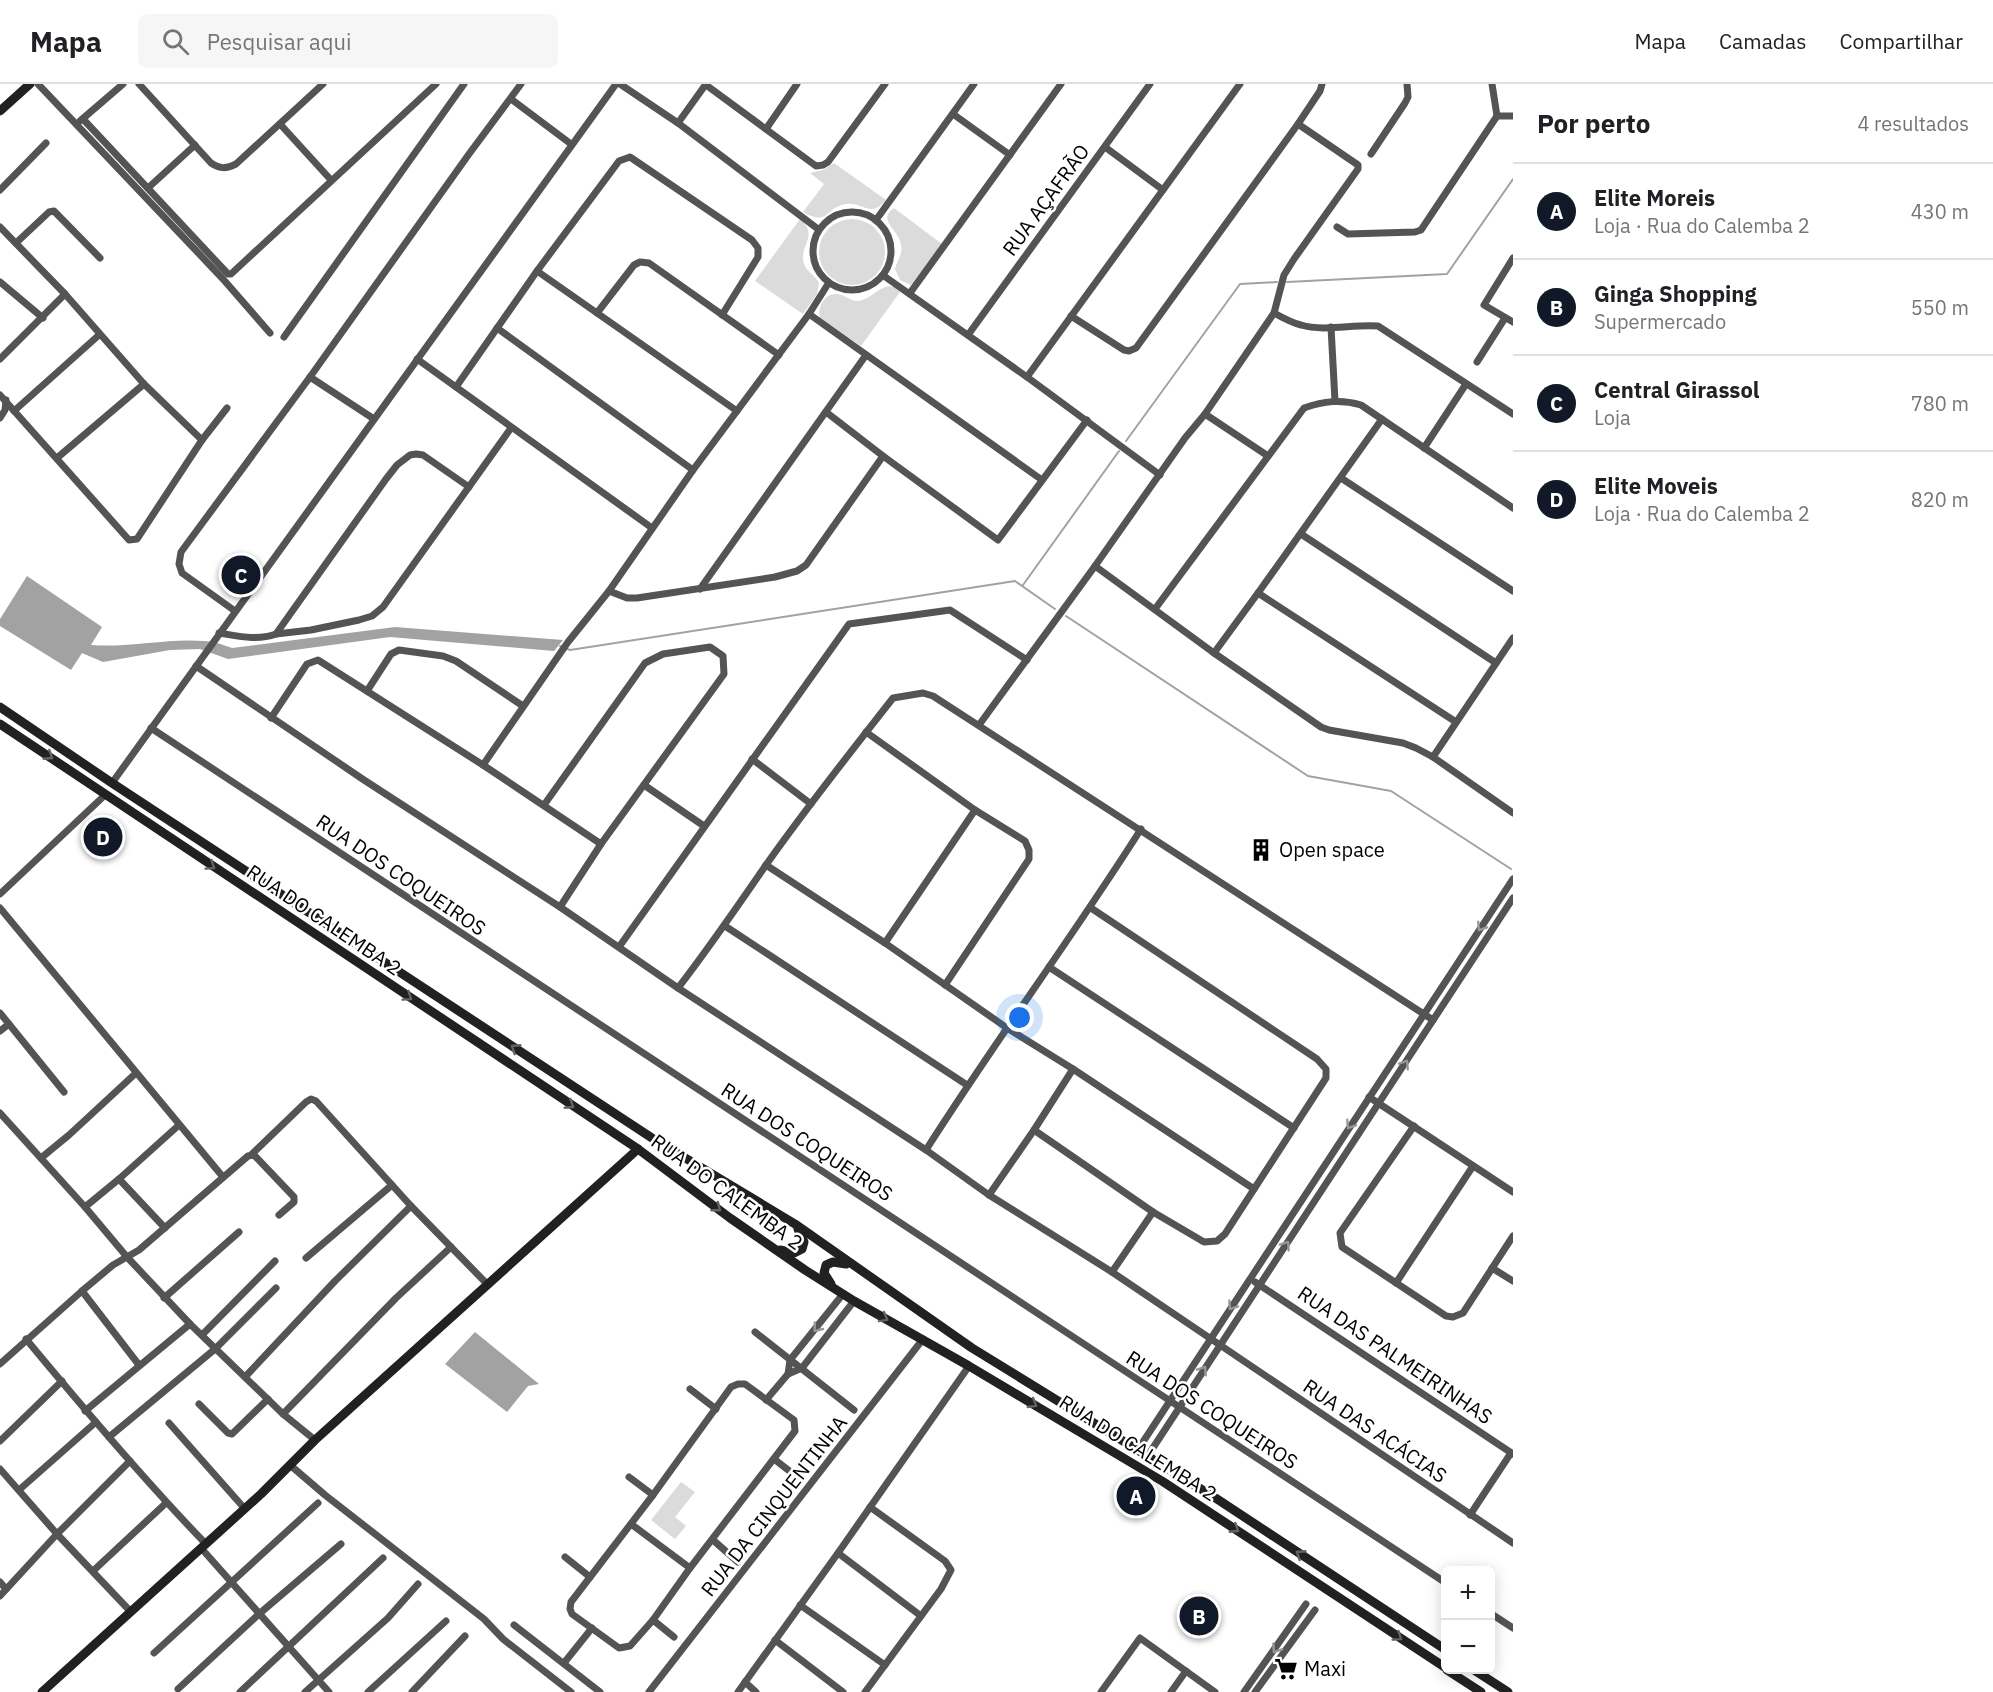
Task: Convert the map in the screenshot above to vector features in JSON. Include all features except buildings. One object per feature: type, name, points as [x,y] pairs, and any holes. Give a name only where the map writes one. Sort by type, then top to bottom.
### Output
[{"type":"main road","points":[[0,111],[30,84]]},
{"type":"main road","name":"RUA DO CALEMBA 2","points":[[0,707],[652,1138],[795,1224],[851,1266],[981,1354],[1214,1497],[1441,1647]]},
{"type":"main road","name":"RUA DO CALEMBA 2","points":[[0,724],[638,1149],[775,1249],[843,1294],[1162,1481],[1441,1666]]},
{"type":"main road","points":[[42,1692],[204,1546],[315,1440],[638,1149]]},
{"type":"main road","points":[[775,1249],[794,1253],[802,1249],[803,1236],[795,1224]]},
{"type":"main road","points":[[834,1288],[824,1273],[826,1265],[837,1262],[851,1266]]},
{"type":"main road","name":"RUA DO CALEMBA 2","points":[[1454,1674],[1481,1692]]},
{"type":"main road","points":[[1480,1674],[1508,1692]]},
{"type":"street","points":[[38,84],[223,279],[270,333]]},
{"type":"street","points":[[76,124],[123,84]]},
{"type":"street","points":[[139,84],[219,168],[228,168],[236,164],[323,84]]},
{"type":"street","points":[[83,118],[228,274],[231,274],[436,84]]},
{"type":"street","points":[[284,336],[464,84]]},
{"type":"street","points":[[235,611],[182,573],[179,564],[181,552],[521,84]]},
{"type":"street","points":[[112,783],[571,144],[618,84],[678,123],[818,229]]},
{"type":"street","points":[[766,129],[797,84]]},
{"type":"street","points":[[678,123],[706,85],[816,166],[823,165],[828,162],[885,84]]},
{"type":"street","points":[[876,220],[974,84]]},
{"type":"street","points":[[910,293],[1061,84]]},
{"type":"street","name":"RUA AÇAFRÃO","points":[[968,335],[1150,84]]},
{"type":"street","points":[[1027,377],[1240,84]]},
{"type":"street","points":[[1071,316],[1124,350],[1129,351],[1136,348],[1298,124],[1320,91],[1322,84]]},
{"type":"street","points":[[1371,154],[1405,103],[1408,97],[1407,84]]},
{"type":"street","points":[[1337,227],[1348,234],[1422,230],[1497,116],[1492,84]]},
{"type":"street","points":[[511,99],[571,144]]},
{"type":"street","points":[[953,114],[1010,155]]},
{"type":"street","points":[[1497,116],[1513,116]]},
{"type":"street","points":[[280,124],[331,180]]},
{"type":"street","points":[[979,725],[1185,438],[1205,414],[1274,313],[1284,275],[1359,167],[1298,124]]},
{"type":"street","points":[[0,190],[46,143]]},
{"type":"street","points":[[148,188],[195,145]]},
{"type":"street","points":[[1105,147],[1163,190]]},
{"type":"street","points":[[456,387],[537,271],[619,161],[630,157],[753,240],[758,248],[758,257],[754,267],[722,315]]},
{"type":"street","points":[[16,243],[49,212],[54,211],[100,258]]},
{"type":"street","points":[[856,212],[876,220],[890,238],[892,250],[884,276],[869,287],[856,291],[844,290],[828,284],[816,269],[813,258],[813,246],[818,229],[843,213],[856,212]]},
{"type":"street","points":[[0,227],[65,294],[144,384],[202,440]]},
{"type":"street","points":[[597,313],[633,265],[640,262],[649,264],[779,355]]},
{"type":"street","points":[[1512,263],[1484,305],[1513,322]]},
{"type":"street","points":[[537,271],[737,411]]},
{"type":"street","points":[[884,276],[1087,420],[1160,475]]},
{"type":"street","points":[[0,282],[43,318]]},
{"type":"street","points":[[483,765],[561,651],[609,591],[693,470],[809,314],[828,284]]},
{"type":"street","points":[[0,359],[65,294]]},
{"type":"street","points":[[1274,313],[1303,326],[1378,326],[1513,414]]},
{"type":"street","points":[[809,314],[1042,480]]},
{"type":"street","points":[[1477,362],[1505,318]]},
{"type":"street","points":[[1331,327],[1335,401]]},
{"type":"street","points":[[497,328],[693,470]]},
{"type":"street","points":[[14,411],[99,335]]},
{"type":"street","points":[[700,589],[866,355]]},
{"type":"street","points":[[417,359],[652,528]]},
{"type":"street","points":[[310,377],[374,419]]},
{"type":"street","points":[[57,458],[144,384]]},
{"type":"street","points":[[1424,448],[1466,384]]},
{"type":"street","points":[[3,397],[129,540],[133,541],[137,539],[202,440],[227,408]]},
{"type":"street","points":[[0,418],[5,410],[3,397]]},
{"type":"street","points":[[1155,609],[1304,408],[1317,403],[1347,401],[1361,405],[1513,508]]},
{"type":"street","points":[[826,412],[999,540],[1087,420]]},
{"type":"street","points":[[1205,414],[1268,456]]},
{"type":"street","points":[[1214,653],[1382,419]]},
{"type":"street","points":[[219,633],[248,638],[266,638],[276,634],[311,630],[372,616],[383,607],[511,428]]},
{"type":"street","points":[[276,634],[386,479],[397,465],[410,455],[423,455],[469,488]]},
{"type":"street","points":[[609,591],[627,598],[637,598],[775,578],[797,572],[806,565],[883,456]]},
{"type":"street","points":[[1341,478],[1513,591]]},
{"type":"street","points":[[1301,534],[1496,663]]},
{"type":"street","points":[[1095,566],[1214,653],[1321,726],[1329,730],[1403,743],[1433,757],[1513,813]]},
{"type":"street","points":[[1258,594],[1456,722]]},
{"type":"street","points":[[619,947],[849,624],[950,610],[1027,660]]},
{"type":"street","points":[[1433,757],[1513,638]]},
{"type":"street","points":[[544,805],[645,663],[663,654],[710,647],[723,656],[724,674],[602,844],[560,907]]},
{"type":"street","points":[[367,691],[391,654],[399,650],[443,656],[456,661],[523,706]]},
{"type":"street","points":[[271,718],[307,664],[315,660],[483,765],[602,844]]},
{"type":"street","name":"RUA DAS ACÁCIAS","points":[[196,666],[271,718],[560,907],[678,988],[926,1150],[989,1195],[1112,1272],[1513,1543]]},
{"type":"street","points":[[678,988],[811,804],[893,698],[923,693],[933,696],[979,725],[1433,1020]]},
{"type":"street","name":"RUA DOS COQUEIROS","points":[[151,728],[1441,1580]]},
{"type":"street","points":[[866,732],[975,810],[1025,841],[1030,855],[945,985]]},
{"type":"street","points":[[752,759],[811,804]]},
{"type":"street","points":[[644,785],[704,826]]},
{"type":"street","points":[[0,894],[105,795]]},
{"type":"street","points":[[885,943],[975,810]]},
{"type":"street","points":[[926,1150],[967,1085],[1091,908],[1141,830]]},
{"type":"street","points":[[766,865],[885,943],[1007,1028],[1254,1189]]},
{"type":"street","points":[[1137,1451],[1513,879]]},
{"type":"street","points":[[1147,1457],[1513,898]]},
{"type":"street","points":[[0,908],[223,1178]]},
{"type":"street","points":[[1034,1130],[1153,1212],[1203,1242],[1213,1242],[1225,1234],[1325,1082],[1326,1069],[1322,1062],[1091,908]]},
{"type":"street","points":[[725,926],[967,1085]]},
{"type":"street","points":[[1049,968],[1294,1128]]},
{"type":"street","points":[[0,1013],[64,1092]]},
{"type":"street","points":[[0,1031],[9,1024]]},
{"type":"street","points":[[989,1195],[1073,1069]]},
{"type":"street","points":[[40,1158],[69,1135],[136,1073]]},
{"type":"street","points":[[1369,1097],[1513,1192]]},
{"type":"street","points":[[0,1364],[113,1265],[139,1250],[252,1154],[311,1099],[316,1101],[411,1206],[488,1285]]},
{"type":"street","points":[[0,1113],[164,1298],[283,1414],[315,1440]]},
{"type":"street","points":[[85,1207],[179,1125]]},
{"type":"street","points":[[1414,1126],[1340,1233],[1342,1247],[1446,1316],[1453,1317],[1463,1313],[1513,1236]]},
{"type":"street","points":[[252,1154],[295,1199],[279,1215]]},
{"type":"street","points":[[1396,1283],[1473,1166]]},
{"type":"street","points":[[119,1179],[165,1228]]},
{"type":"street","points":[[306,1258],[392,1185]]},
{"type":"street","points":[[245,1377],[335,1281],[411,1206]]},
{"type":"street","points":[[1112,1272],[1153,1212]]},
{"type":"street","points":[[164,1298],[239,1232]]},
{"type":"street","points":[[283,1414],[396,1298],[452,1247]]},
{"type":"street","points":[[202,1335],[275,1261]]},
{"type":"street","points":[[1492,1268],[1513,1281]]},
{"type":"street","name":"RUA DAS PALMEIRINHAS","points":[[1250,1279],[1512,1453]]},
{"type":"street","points":[[110,1437],[215,1349],[276,1288]]},
{"type":"street","points":[[82,1291],[139,1365]]},
{"type":"street","points":[[788,1374],[790,1360],[843,1294]]},
{"type":"street","points":[[766,1400],[788,1374],[802,1368],[854,1301]]},
{"type":"street","points":[[85,1411],[190,1324]]},
{"type":"street","points":[[755,1332],[854,1410]]},
{"type":"street","points":[[26,1339],[85,1411],[204,1546],[231,1582],[329,1692]]},
{"type":"street","name":"RUA DA CINQUENTINHA","points":[[649,1692],[923,1339]]},
{"type":"street","points":[[738,1692],[969,1366]]},
{"type":"street","points":[[0,1441],[62,1381]]},
{"type":"street","points":[[745,1384],[766,1400],[794,1420],[795,1431],[653,1620],[630,1646],[619,1648],[572,1614],[570,1609],[572,1602],[731,1387],[745,1384]]},
{"type":"street","points":[[690,1389],[716,1408]]},
{"type":"street","points":[[199,1404],[228,1433],[232,1434],[268,1399]]},
{"type":"street","points":[[19,1490],[96,1422]]},
{"type":"street","points":[[169,1423],[244,1509]]},
{"type":"street","points":[[1470,1515],[1512,1453]]},
{"type":"street","points":[[774,1459],[801,1480]]},
{"type":"street","points":[[0,1596],[57,1534],[130,1461]]},
{"type":"street","points":[[290,1465],[484,1619],[503,1640],[571,1692]]},
{"type":"street","points":[[0,1469],[57,1534],[131,1612]]},
{"type":"street","points":[[629,1477],[653,1495]]},
{"type":"street","points":[[93,1571],[166,1503]]},
{"type":"street","points":[[154,1653],[318,1503]]},
{"type":"street","points":[[865,1692],[950,1574],[950,1566],[945,1561],[870,1507]]},
{"type":"street","points":[[631,1524],[690,1568]]},
{"type":"street","points":[[713,1540],[738,1562]]},
{"type":"street","points":[[178,1689],[259,1614],[341,1544]]},
{"type":"street","points":[[838,1553],[921,1616]]},
{"type":"street","points":[[565,1557],[590,1577]]},
{"type":"street","points":[[240,1692],[383,1558]]},
{"type":"street","points":[[0,1582],[6,1589]]},
{"type":"street","points":[[305,1692],[388,1618],[418,1584]]},
{"type":"street","points":[[1244,1692],[1306,1604]]},
{"type":"street","points":[[800,1605],[885,1665]]},
{"type":"street","points":[[1256,1692],[1315,1610]]},
{"type":"street","points":[[1495,1616],[1513,1628]]},
{"type":"street","points":[[653,1620],[674,1637]]},
{"type":"street","points":[[368,1692],[446,1621]]},
{"type":"street","points":[[514,1625],[600,1692]]},
{"type":"street","points":[[564,1663],[592,1628]]},
{"type":"street","points":[[412,1692],[465,1636]]},
{"type":"street","points":[[1101,1692],[1140,1638],[1215,1692]]},
{"type":"street","points":[[775,1640],[843,1692]]},
{"type":"street","points":[[1171,1692],[1186,1671]]},
{"type":"street","points":[[745,1682],[756,1692]]},
{"type":"shaded area","points":[[834,163],[886,200],[880,206],[871,209],[846,204],[818,218],[803,212],[824,184],[810,173],[823,170]]},
{"type":"shaded area","points":[[894,208],[942,244],[911,285],[900,280],[895,269],[901,255],[901,245],[887,217]]},
{"type":"shaded area","points":[[800,219],[808,231],[804,264],[819,283],[817,294],[803,314],[755,281]]},
{"type":"shaded area","points":[[852,219],[864,222],[875,229],[882,240],[885,252],[882,264],[875,275],[864,282],[852,285],[840,282],[829,275],[822,264],[819,252],[822,240],[829,229],[840,222]]},
{"type":"shaded area","points":[[889,286],[895,287],[900,292],[861,346],[820,318],[821,306],[828,296],[839,294],[859,301]]},
{"type":"shaded area","points":[[27,576],[102,627],[91,645],[190,640],[211,642],[232,648],[395,627],[563,640],[554,651],[390,637],[228,659],[200,649],[170,650],[103,662],[82,653],[71,670],[0,626],[0,619]]},
{"type":"shaded area","points":[[475,1332],[539,1384],[528,1386],[507,1412],[445,1364]]},
{"type":"shaded area","points":[[681,1482],[695,1492],[675,1517],[686,1526],[675,1539],[651,1520]]},
{"type":"waterway","points":[[1287,282],[1447,274],[1513,179]]},
{"type":"waterway","points":[[1126,441],[1240,284],[1277,282]]},
{"type":"waterway","points":[[1023,585],[1119,451]]},
{"type":"waterway","points":[[560,646],[570,650],[1015,581],[1055,609]]},
{"type":"waterway","points":[[1066,616],[1308,776],[1391,791],[1511,869]]},
{"type":"place","name":"Central Girassol","points":[[241,575]]},
{"type":"place","name":"Elite Moveis","points":[[103,837]]},
{"type":"place","name":"Open space","points":[[1261,850]]},
{"type":"place","name":"Elite Moreis","points":[[1136,1496]]},
{"type":"place","name":"Ginga Shopping","points":[[1199,1616]]},
{"type":"place","name":"Maxi","points":[[1286,1669]]}]
